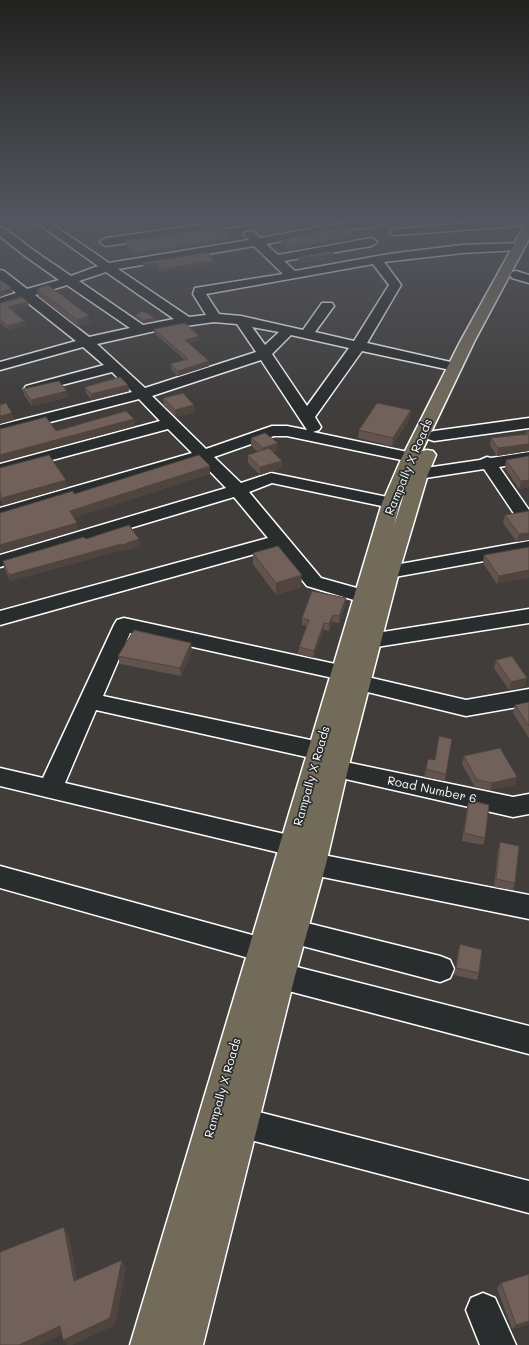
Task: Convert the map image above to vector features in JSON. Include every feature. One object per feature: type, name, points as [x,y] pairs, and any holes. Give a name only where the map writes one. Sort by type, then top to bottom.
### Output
[{"type":"main road","name":"Rampally X Roads","points":[[149,1345],[320,751],[351,677],[364,597],[391,503],[415,465],[455,367],[500,285]]},
{"type":"main road","points":[[184,1345],[281,976],[295,932],[313,864],[336,770],[351,677],[370,641],[389,572],[415,465],[434,436],[518,285]]},
{"type":"street","points":[[13,285],[115,367],[204,455],[238,490],[314,582],[364,597]]},
{"type":"street","points":[[0,302],[56,285]]},
{"type":"street","points":[[74,285],[141,330]]},
{"type":"street","points":[[133,285],[187,322]]},
{"type":"street","points":[[214,318],[199,294],[200,291],[239,285]]},
{"type":"street","points":[[306,417],[358,346],[395,286],[394,285]]},
{"type":"street","points":[[308,334],[327,306]]},
{"type":"street","points":[[4,365],[86,342],[164,325],[214,318],[241,320],[455,367]]},
{"type":"street","points":[[241,320],[318,437]]},
{"type":"street","points":[[0,430],[142,394],[264,354],[289,330]]},
{"type":"street","points":[[4,365],[84,375]]},
{"type":"street","points":[[25,390],[115,367]]},
{"type":"street","points":[[0,469],[171,423]]},
{"type":"street","points":[[434,436],[529,423]]},
{"type":"street","points":[[0,513],[204,455],[272,431],[287,431],[318,437],[415,465],[487,462],[529,457]]},
{"type":"street","points":[[487,462],[523,514]]},
{"type":"street","points":[[0,561],[238,490],[271,478],[391,503]]},
{"type":"street","points":[[0,618],[280,541]]},
{"type":"street","points":[[389,572],[529,547]]},
{"type":"street","points":[[370,641],[529,616]]},
{"type":"street","points":[[50,789],[124,625],[351,677],[466,708],[529,697]]},
{"type":"street","points":[[90,701],[320,751]]},
{"type":"street","name":"Road Number 6","points":[[336,770],[512,807],[529,804]]},
{"type":"street","points":[[0,778],[292,846]]},
{"type":"street","points":[[313,864],[529,907]]},
{"type":"street","points":[[0,877],[263,950]]},
{"type":"street","points":[[295,932],[440,968]]},
{"type":"street","points":[[281,976],[529,1040]]},
{"type":"street","points":[[243,1123],[529,1197]]},
{"type":"street","points":[[483,1310],[498,1345]]},
{"type":"building","points":[[0,285],[7,285],[12,288],[0,292]]},
{"type":"building","points":[[48,285],[89,316],[77,320],[37,289]]},
{"type":"building","points":[[22,297],[28,302],[8,307],[25,321],[8,326],[0,320],[0,303]]},
{"type":"building","points":[[143,311],[155,318],[143,320],[135,315]]},
{"type":"building","points":[[185,323],[199,336],[185,340],[209,361],[178,371],[170,364],[188,359],[154,329]]},
{"type":"building","points":[[120,377],[128,385],[91,394],[85,387]]},
{"type":"building","points":[[59,381],[67,391],[31,400],[23,389]]},
{"type":"building","points":[[183,393],[194,405],[175,410],[163,398]]},
{"type":"building","points":[[6,403],[12,413],[0,416],[0,405]]},
{"type":"building","points":[[377,403],[411,410],[393,438],[359,430]]},
{"type":"building","points":[[126,411],[134,419],[0,455],[0,429],[46,417],[56,431]]},
{"type":"building","points":[[526,431],[529,431],[529,444],[498,448],[491,438],[528,434]]},
{"type":"building","points":[[265,433],[278,443],[263,448],[251,438]]},
{"type":"building","points":[[269,448],[282,461],[260,467],[248,455]]},
{"type":"building","points":[[49,455],[66,480],[2,498],[0,493],[0,468]]},
{"type":"building","points":[[199,455],[210,466],[70,511],[77,523],[0,545],[0,513],[73,491],[74,494]]},
{"type":"building","points":[[529,456],[529,480],[521,481],[506,460]]},
{"type":"building","points":[[529,511],[529,533],[519,534],[505,515]]},
{"type":"building","points":[[129,525],[139,539],[122,545],[121,544],[9,575],[3,561],[84,537],[86,539]]},
{"type":"building","points":[[278,546],[302,575],[276,583],[253,553]]},
{"type":"building","points":[[529,547],[529,570],[499,576],[484,555]]},
{"type":"building","points":[[312,591],[346,598],[339,616],[333,615],[329,624],[324,623],[314,651],[299,647],[309,620],[302,618]]},
{"type":"building","points":[[134,630],[191,643],[180,668],[118,656]]},
{"type":"building","points":[[512,656],[527,678],[511,682],[496,660]]},
{"type":"building","points":[[529,702],[529,726],[515,705]]},
{"type":"building","points":[[439,736],[452,739],[446,774],[426,769],[428,759],[435,760]]},
{"type":"building","points":[[500,748],[517,777],[492,783],[477,780],[464,756]]},
{"type":"building","points":[[469,800],[489,805],[485,838],[464,833]]},
{"type":"building","points":[[500,842],[519,846],[515,883],[496,879]]},
{"type":"building","points":[[460,944],[482,950],[479,973],[456,968]]},
{"type":"building","points":[[64,1227],[74,1281],[122,1260],[110,1318],[63,1340],[60,1326],[19,1345],[0,1345],[0,1252]]},
{"type":"building","points":[[529,1274],[529,1321],[516,1325],[501,1283]]}]
